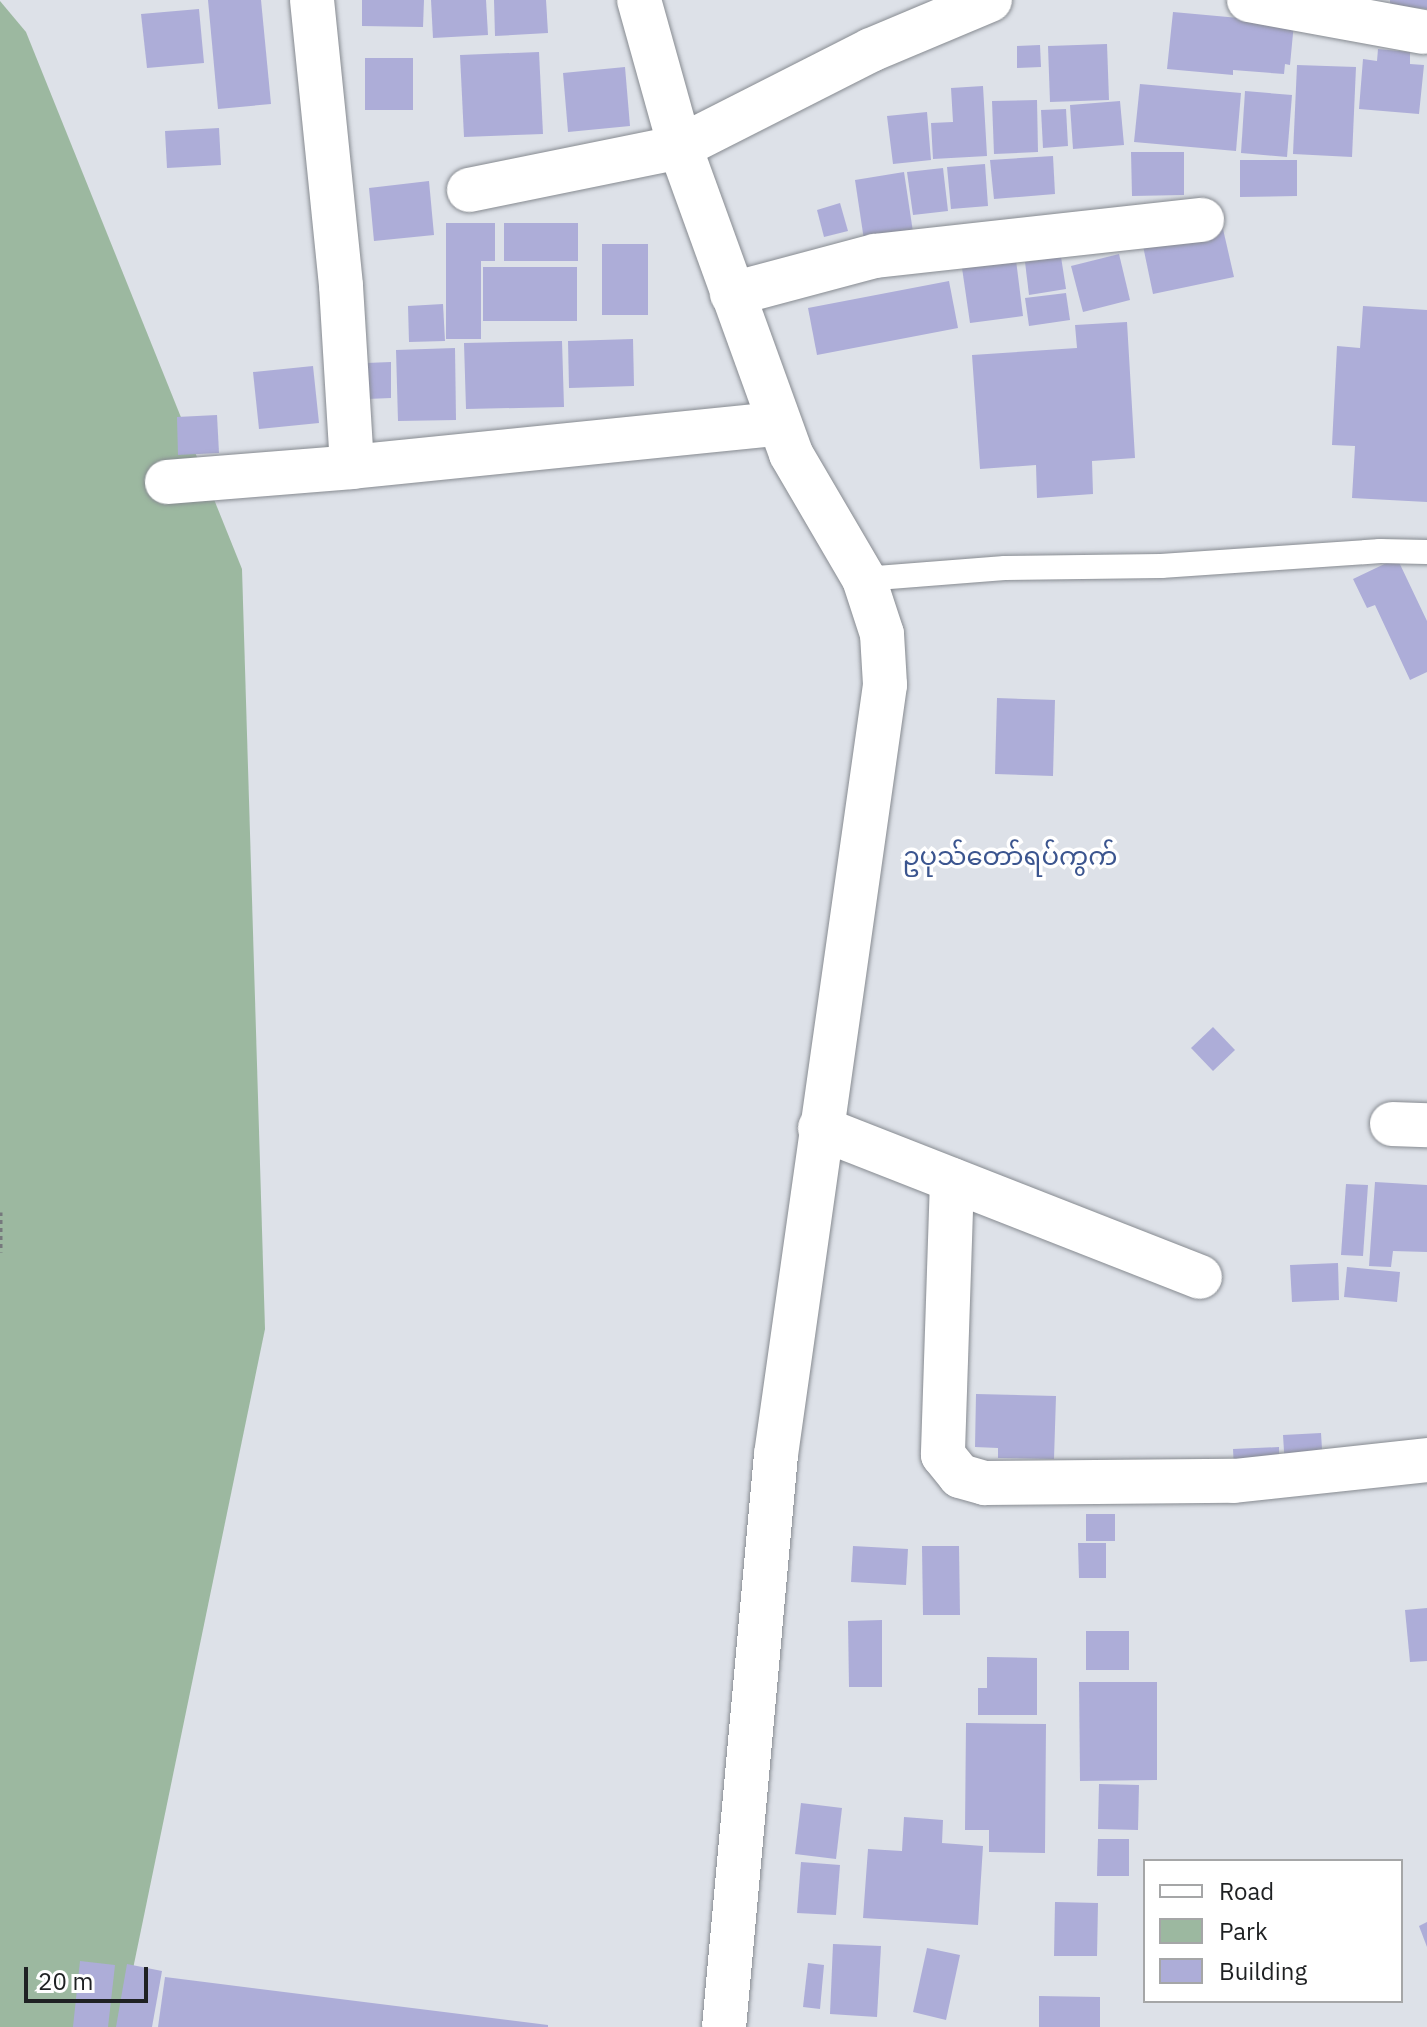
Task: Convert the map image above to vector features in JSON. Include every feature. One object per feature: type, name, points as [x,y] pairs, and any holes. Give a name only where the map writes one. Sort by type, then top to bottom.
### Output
[{"type":"street","points":[[312,0],[341,286],[352,467]]},
{"type":"street","points":[[639,0],[680,147],[779,424],[791,454],[864,579],[882,634],[885,685],[776,1455],[724,2027]]},
{"type":"street","points":[[469,190],[680,147],[871,50],[990,0]]},
{"type":"street","points":[[1249,0],[1423,32]]},
{"type":"street","points":[[732,294],[825,266],[875,256],[1202,220]]},
{"type":"street","points":[[167,482],[352,467],[779,424]]},
{"type":"street","points":[[820,1128],[1200,1277]]},
{"type":"street","points":[[952,1180],[943,1455],[960,1476],[985,1483],[1234,1481],[1427,1460]]},
{"type":"lane","points":[[864,579],[1005,568],[1161,566],[1380,551],[1427,552]]},
{"type":"path","points":[[0,1212],[0,1252]]},
{"type":"green space","points":[[0,1],[26,32],[242,569],[265,1329],[121,2027],[0,2027]]},
{"type":"building","points":[[208,0],[261,0],[271,104],[218,109]]},
{"type":"building","points":[[362,0],[424,0],[423,27],[362,26]]},
{"type":"building","points":[[431,0],[486,0],[488,35],[433,38]]},
{"type":"building","points":[[494,0],[546,0],[548,33],[495,36]]},
{"type":"building","points":[[1390,0],[1427,0],[1427,9],[1390,5]]},
{"type":"building","points":[[199,9],[204,63],[147,68],[141,14]]},
{"type":"building","points":[[1173,12],[1294,23],[1290,65],[1285,64],[1284,74],[1233,70],[1233,75],[1167,69]]},
{"type":"building","points":[[1107,44],[1109,100],[1050,102],[1048,46]]},
{"type":"building","points":[[1040,45],[1041,67],[1017,68],[1017,46]]},
{"type":"building","points":[[1378,49],[1410,52],[1410,64],[1424,65],[1419,114],[1359,109],[1363,59],[1377,61]]},
{"type":"building","points":[[539,52],[543,134],[464,137],[460,55]]},
{"type":"building","points":[[365,58],[413,58],[413,110],[365,110]]},
{"type":"building","points":[[1297,65],[1356,67],[1352,157],[1293,154]]},
{"type":"building","points":[[625,67],[630,126],[568,132],[563,73]]},
{"type":"building","points":[[1140,84],[1241,93],[1236,151],[1134,142]]},
{"type":"building","points":[[983,86],[987,156],[933,159],[931,123],[953,122],[951,88]]},
{"type":"building","points":[[1245,91],[1292,95],[1287,157],[1241,153]]},
{"type":"building","points":[[1037,100],[1038,152],[994,154],[992,101]]},
{"type":"building","points":[[1120,101],[1124,145],[1073,149],[1070,105]]},
{"type":"building","points":[[1066,109],[1068,146],[1043,148],[1041,110]]},
{"type":"building","points":[[927,112],[931,160],[893,164],[887,116]]},
{"type":"building","points":[[219,128],[221,165],[167,168],[165,131]]},
{"type":"building","points":[[1131,152],[1184,152],[1184,195],[1132,196]]},
{"type":"building","points":[[1053,156],[1055,194],[994,199],[990,160]]},
{"type":"building","points":[[1240,160],[1297,160],[1297,196],[1240,197]]},
{"type":"building","points":[[985,164],[988,206],[951,209],[947,167]]},
{"type":"building","points":[[943,168],[948,211],[913,215],[907,172]]},
{"type":"building","points":[[904,172],[913,232],[864,240],[855,180]]},
{"type":"building","points":[[429,181],[434,235],[374,241],[369,188]]},
{"type":"building","points":[[840,203],[848,231],[824,237],[817,210]]},
{"type":"building","points":[[446,223],[495,223],[495,261],[481,261],[481,339],[446,339]]},
{"type":"building","points":[[504,223],[578,223],[578,261],[504,261]]},
{"type":"building","points":[[1223,229],[1234,277],[1153,294],[1143,246]]},
{"type":"building","points":[[602,244],[648,244],[648,315],[602,315]]},
{"type":"building","points":[[1119,254],[1130,300],[1083,312],[1071,266]]},
{"type":"building","points":[[1061,257],[1066,289],[1029,295],[1025,262]]},
{"type":"building","points":[[1016,260],[1023,316],[970,323],[962,268]]},
{"type":"building","points":[[483,267],[577,267],[577,321],[483,321]]},
{"type":"building","points":[[949,281],[958,328],[817,355],[808,308]]},
{"type":"building","points":[[1066,293],[1070,320],[1029,326],[1025,298]]},
{"type":"building","points":[[443,304],[445,341],[409,342],[408,306]]},
{"type":"building","points":[[1363,306],[1427,310],[1427,502],[1352,498],[1355,446],[1332,445],[1337,346],[1360,348]]},
{"type":"building","points":[[1127,322],[1135,458],[1092,461],[1093,494],[1037,498],[1036,465],[980,469],[972,355],[1077,348],[1075,325]]},
{"type":"building","points":[[633,339],[634,386],[569,388],[568,341]]},
{"type":"building","points":[[562,341],[564,407],[466,409],[464,343]]},
{"type":"building","points":[[455,348],[456,420],[398,421],[396,350]]},
{"type":"building","points":[[391,362],[391,398],[367,399],[366,363]]},
{"type":"building","points":[[313,366],[319,423],[259,429],[253,372]]},
{"type":"building","points":[[217,415],[219,453],[178,455],[177,417]]},
{"type":"building","points":[[1397,558],[1427,621],[1427,672],[1410,680],[1375,605],[1367,608],[1353,579]]},
{"type":"building","points":[[997,698],[1055,700],[1053,776],[995,774]]},
{"type":"building","points":[[1213,1027],[1235,1050],[1213,1071],[1191,1048]]},
{"type":"building","points":[[1375,1182],[1427,1185],[1427,1252],[1393,1251],[1391,1267],[1369,1266]]},
{"type":"building","points":[[1346,1184],[1368,1185],[1363,1256],[1341,1255]]},
{"type":"building","points":[[1338,1263],[1339,1300],[1292,1302],[1290,1265]]},
{"type":"building","points":[[1347,1267],[1400,1272],[1397,1302],[1344,1297]]},
{"type":"building","points":[[976,1394],[1056,1396],[1054,1459],[998,1458],[998,1448],[975,1447]]},
{"type":"building","points":[[1321,1433],[1323,1465],[1285,1467],[1283,1435]]},
{"type":"building","points":[[1279,1447],[1279,1467],[1234,1469],[1233,1449]]},
{"type":"building","points":[[1086,1514],[1115,1514],[1115,1541],[1086,1541]]},
{"type":"building","points":[[1078,1543],[1106,1543],[1106,1578],[1079,1578]]},
{"type":"building","points":[[853,1546],[908,1549],[906,1585],[851,1582]]},
{"type":"building","points":[[922,1546],[959,1546],[960,1615],[923,1615]]},
{"type":"building","points":[[1427,1608],[1427,1661],[1410,1662],[1405,1610]]},
{"type":"building","points":[[882,1620],[882,1687],[849,1687],[848,1621]]},
{"type":"building","points":[[1086,1631],[1129,1631],[1129,1670],[1086,1670]]},
{"type":"building","points":[[987,1657],[1037,1658],[1037,1715],[978,1715],[978,1688],[987,1688]]},
{"type":"building","points":[[1079,1682],[1157,1682],[1157,1780],[1080,1781]]},
{"type":"building","points":[[966,1723],[1046,1724],[1045,1853],[989,1852],[989,1830],[965,1830]]},
{"type":"building","points":[[1099,1784],[1139,1785],[1138,1830],[1098,1829]]},
{"type":"building","points":[[801,1803],[842,1808],[836,1859],[795,1854]]},
{"type":"building","points":[[904,1817],[943,1820],[942,1843],[983,1846],[978,1925],[863,1918],[868,1849],[902,1851]]},
{"type":"building","points":[[1098,1839],[1129,1839],[1129,1876],[1097,1876]]},
{"type":"building","points":[[801,1862],[840,1865],[836,1915],[797,1913]]},
{"type":"building","points":[[1055,1902],[1098,1903],[1097,1956],[1054,1956]]},
{"type":"building","points":[[1427,1922],[1427,1947],[1419,1926]]},
{"type":"building","points":[[833,1944],[881,1946],[877,2017],[830,2014]]},
{"type":"building","points":[[927,1948],[960,1955],[946,2020],[913,2012]]},
{"type":"building","points":[[80,1961],[115,1965],[108,2027],[73,2027]]},
{"type":"building","points":[[808,1963],[824,1965],[820,2009],[803,2007]]},
{"type":"building","points":[[127,1964],[162,1971],[152,2027],[116,2027]]},
{"type":"building","points":[[165,1977],[548,2025],[548,2027],[158,2027]]},
{"type":"building","points":[[1039,1996],[1100,1997],[1100,2027],[1039,2027]]},
{"type":"district","name":"ဥပုသ်တော်ရပ်ကွက်","points":[[1010,856]]}]
